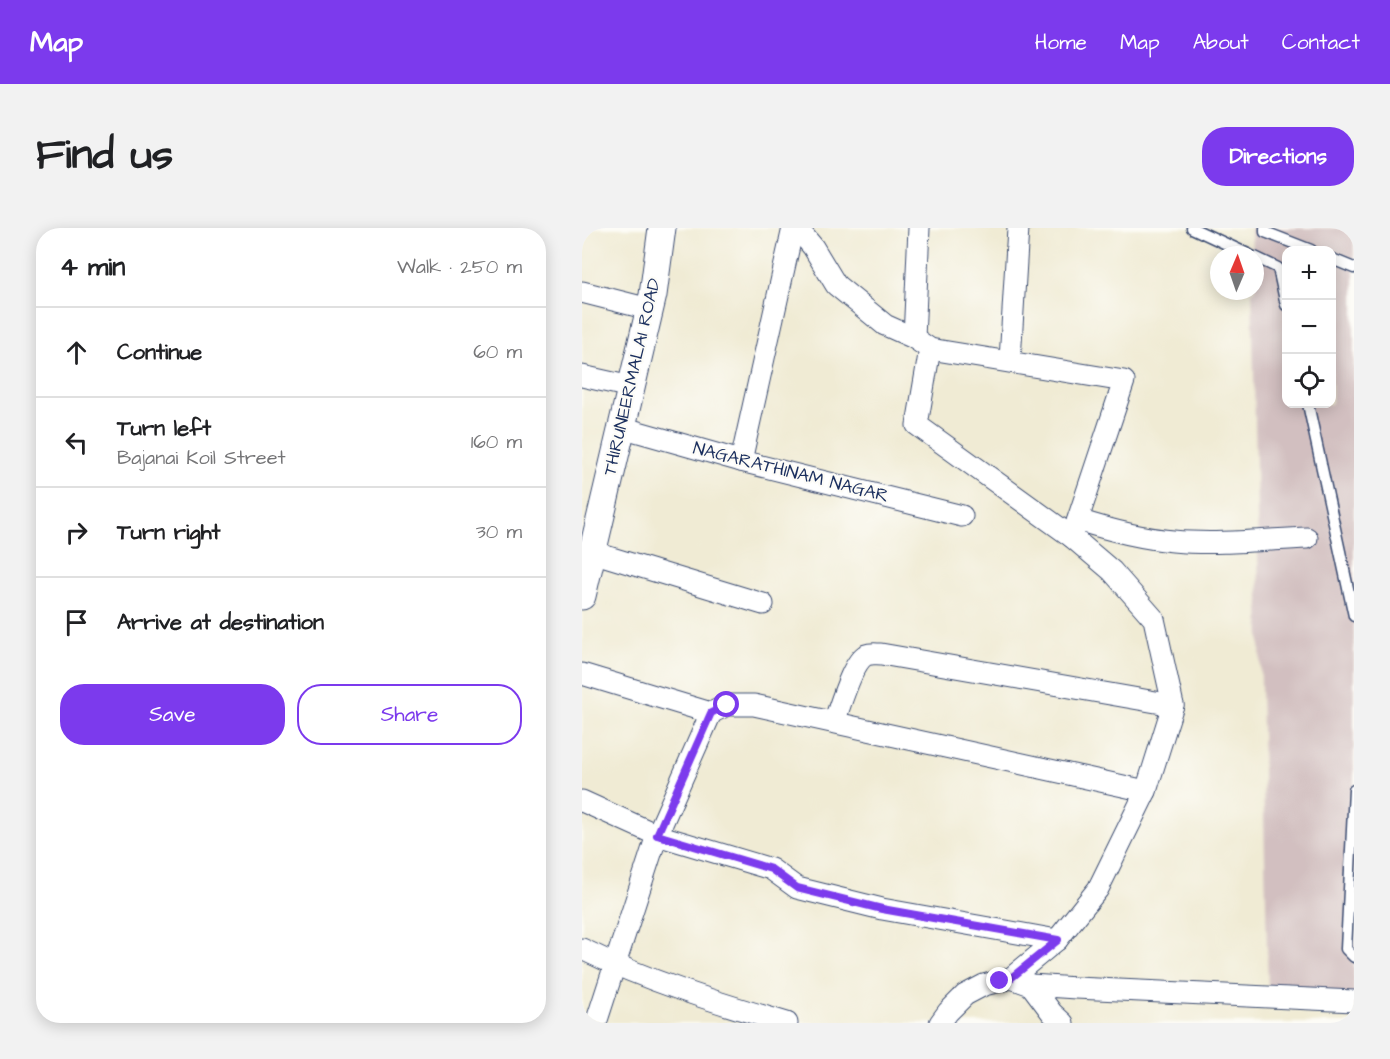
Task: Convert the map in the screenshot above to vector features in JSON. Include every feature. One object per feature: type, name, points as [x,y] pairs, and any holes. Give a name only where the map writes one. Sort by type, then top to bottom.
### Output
[{"type":"street","name":"THIRUNEERMALAI ROAD","points":[[582,596],[649,309],[662,228]]},
{"type":"street","points":[[795,228],[813,246],[836,285],[885,325],[922,343],[1124,381],[1075,528]]},
{"type":"street","points":[[741,461],[795,228]]},
{"type":"street","points":[[919,228],[922,343],[917,425],[1075,528],[1154,619],[1173,705],[1146,791],[1098,889],[1058,940],[1021,981]]},
{"type":"street","points":[[1010,360],[1018,228]]},
{"type":"street","points":[[582,292],[649,309]]},
{"type":"street","points":[[582,376],[631,387]]},
{"type":"street","name":"NAGARATHINAM NAGAR","points":[[621,427],[741,461],[962,516]]},
{"type":"street","points":[[1075,528],[1174,542],[1240,542],[1307,538]]},
{"type":"street","points":[[592,552],[763,604]]},
{"type":"street","points":[[834,722],[854,669],[865,656],[870,654],[1173,705]]},
{"type":"street","points":[[582,674],[711,713]]},
{"type":"street","points":[[596,1023],[657,835],[711,713],[727,705],[741,703],[834,722],[1146,791]]},
{"type":"street","points":[[582,801],[657,835],[771,869],[797,888],[882,909],[1058,940]]},
{"type":"street","points":[[582,949],[614,965],[787,1023]]},
{"type":"street","points":[[1021,981],[1063,1023]]},
{"type":"street","points":[[940,1023],[965,995],[984,985],[1021,981],[1354,1001]]},
{"type":"lane","points":[[1192,228],[1231,246]]},
{"type":"lane","points":[[1265,228],[1265,232],[1301,246]]},
{"type":"lane","points":[[1264,261],[1278,268],[1286,300]]},
{"type":"lane","points":[[1336,261],[1354,268]]},
{"type":"lane","points":[[1309,408],[1354,615]]},
{"type":"lane","points":[[1354,790],[1346,949],[1354,957]]},
{"type":"shaded area","points":[[1251,228],[1354,228],[1354,1006],[1268,992],[1252,300],[1264,300],[1264,246],[1252,246]]},
{"type":"route","points":[[727,705],[711,713],[657,835],[775,870],[797,888],[882,909],[1058,940],[1011,978],[1000,981]]}]
